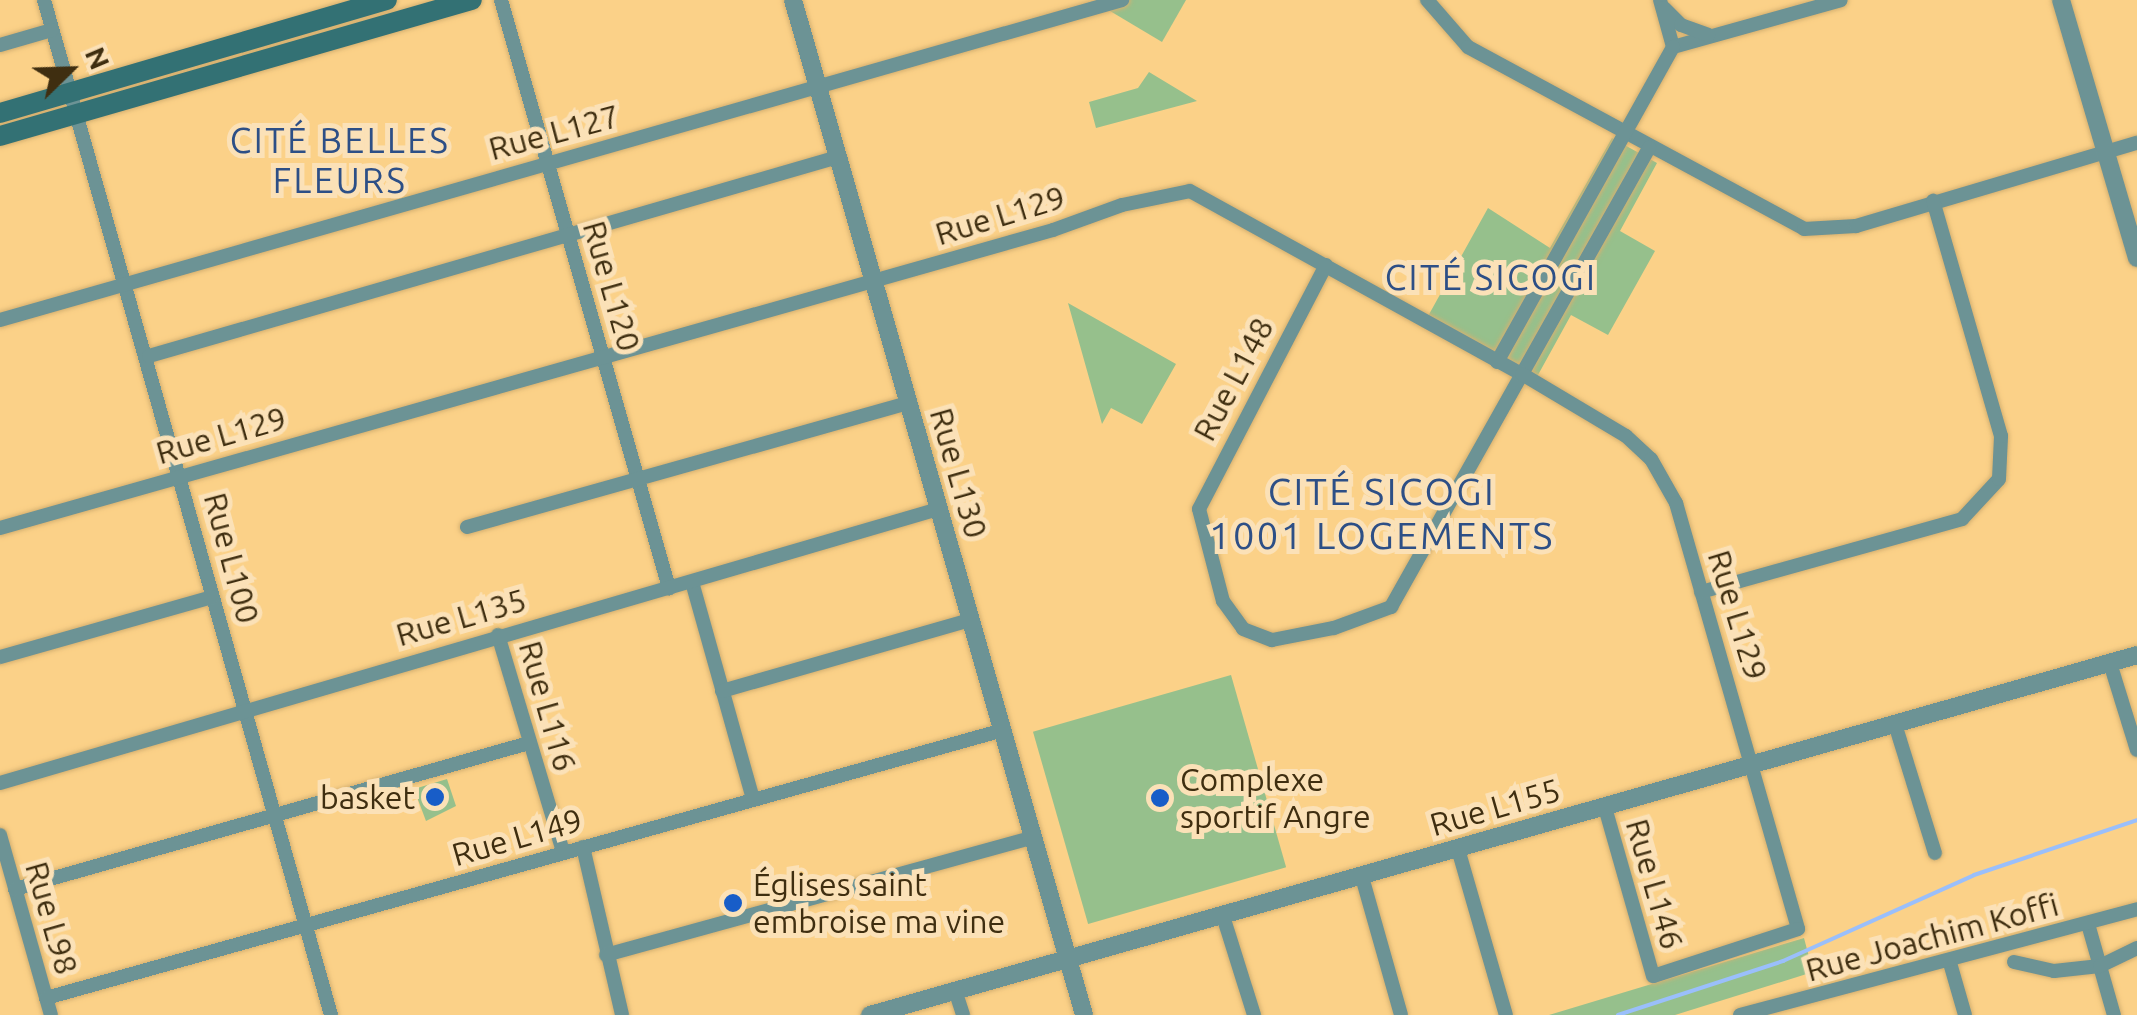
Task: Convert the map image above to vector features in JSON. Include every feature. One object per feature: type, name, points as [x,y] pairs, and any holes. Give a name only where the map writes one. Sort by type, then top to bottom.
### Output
[{"type":"main road","points":[[0,136],[73,103],[387,0]]},
{"type":"main road","points":[[0,113],[73,103],[472,0]]},
{"type":"street","name":"Rue L100","points":[[44,0],[149,356],[212,597],[309,925],[331,1015]]},
{"type":"street","name":"Rue L120","points":[[500,0],[669,588]]},
{"type":"street","name":"Rue L130","points":[[793,0],[1084,1015]]},
{"type":"street","name":"Rue L127","points":[[0,320],[1122,0]]},
{"type":"street","points":[[1427,0],[1436,18],[1468,47],[1804,230],[1856,226],[2137,143]]},
{"type":"street","points":[[1497,362],[1621,132],[1673,47],[1841,0]]},
{"type":"street","points":[[2062,0],[2137,258]]},
{"type":"street","points":[[1660,2],[1673,47]]},
{"type":"street","points":[[1660,2],[1681,25],[1711,36]]},
{"type":"street","points":[[0,45],[52,30]]},
{"type":"street","points":[[1522,374],[1649,148]]},
{"type":"street","points":[[149,356],[838,157]]},
{"type":"street","name":"Rue L129","points":[[0,528],[603,352],[874,280],[1122,204],[1190,191],[1522,374],[1626,436],[1651,459],[1676,503],[1798,929],[1652,976]]},
{"type":"street","points":[[1701,592],[1962,519],[1990,496],[1999,479],[2001,436],[1933,201]]},
{"type":"street","name":"Rue L148","points":[[1326,265],[1199,510],[1224,601],[1251,635],[1299,636],[1391,607],[1522,374]]},
{"type":"street","points":[[466,527],[908,403]]},
{"type":"street","name":"Rue L135","points":[[0,783],[498,634],[938,509]]},
{"type":"street","points":[[692,582],[753,798]]},
{"type":"street","points":[[0,657],[212,597]]},
{"type":"street","points":[[722,691],[969,620]]},
{"type":"street","name":"Rue L116","points":[[498,634],[563,851]]},
{"type":"street","name":"Rue L155","points":[[870,1015],[2137,655]]},
{"type":"street","points":[[2110,663],[2137,750]]},
{"type":"street","points":[[1895,724],[1934,854]]},
{"type":"street","name":"Rue L149","points":[[46,998],[1002,730]]},
{"type":"street","points":[[15,889],[276,818],[529,743]]},
{"type":"street","name":"Rue L146","points":[[1604,807],[1652,976]]},
{"type":"street","name":"Rue L98","points":[[0,835],[51,1015]]},
{"type":"street","points":[[606,955],[1033,837]]},
{"type":"street","points":[[584,847],[622,1015]]},
{"type":"street","points":[[1458,849],[1506,1015]]},
{"type":"street","points":[[1362,877],[1401,1015]]},
{"type":"street","name":"Rue Joachim Koffi","points":[[1740,1015],[1950,963],[2137,910]]},
{"type":"street","points":[[1223,916],[1254,1015]]},
{"type":"street","points":[[2088,924],[2114,1015]]},
{"type":"street","points":[[2014,962],[2054,971],[2100,966],[2137,948]]},
{"type":"street","points":[[1950,963],[1964,1015]]},
{"type":"street","points":[[955,990],[962,1015]]},
{"type":"green space","points":[[1103,0],[1186,0],[1162,42],[1100,5]]},
{"type":"green space","points":[[1149,72],[1197,101],[1096,128],[1089,102],[1138,88]]},
{"type":"green space","points":[[1612,138],[1657,163],[1620,231],[1655,251],[1608,335],[1571,315],[1533,384],[1427,318],[1488,208],[1550,248]]},
{"type":"green space","points":[[1068,303],[1176,364],[1142,424],[1111,408],[1102,424]]},
{"type":"green space","name":"Complexe sportif Angre","points":[[1231,675],[1286,867],[1088,924],[1033,732]]},
{"type":"green space","name":"basket","points":[[447,779],[456,806],[426,821],[414,789]]},
{"type":"green space","points":[[1804,938],[1813,972],[1675,1015],[1549,1015]]},
{"type":"waterway","points":[[1618,1015],[1783,961],[1974,875],[2137,820]]},
{"type":"place","name":"basket","points":[[435,797]]},
{"type":"place","name":"Complexe sportif Angre","points":[[1160,798]]},
{"type":"place","name":"Églises saint embroise ma vine","points":[[733,903]]},
{"type":"district","name":"CITÉ BELLES FLEURS","points":[[340,160]]},
{"type":"district","name":"CITÉ SICOGI","points":[[1491,277]]},
{"type":"district","name":"CITÉ SICOGI 1001 LOGEMENTS","points":[[1382,514]]}]
